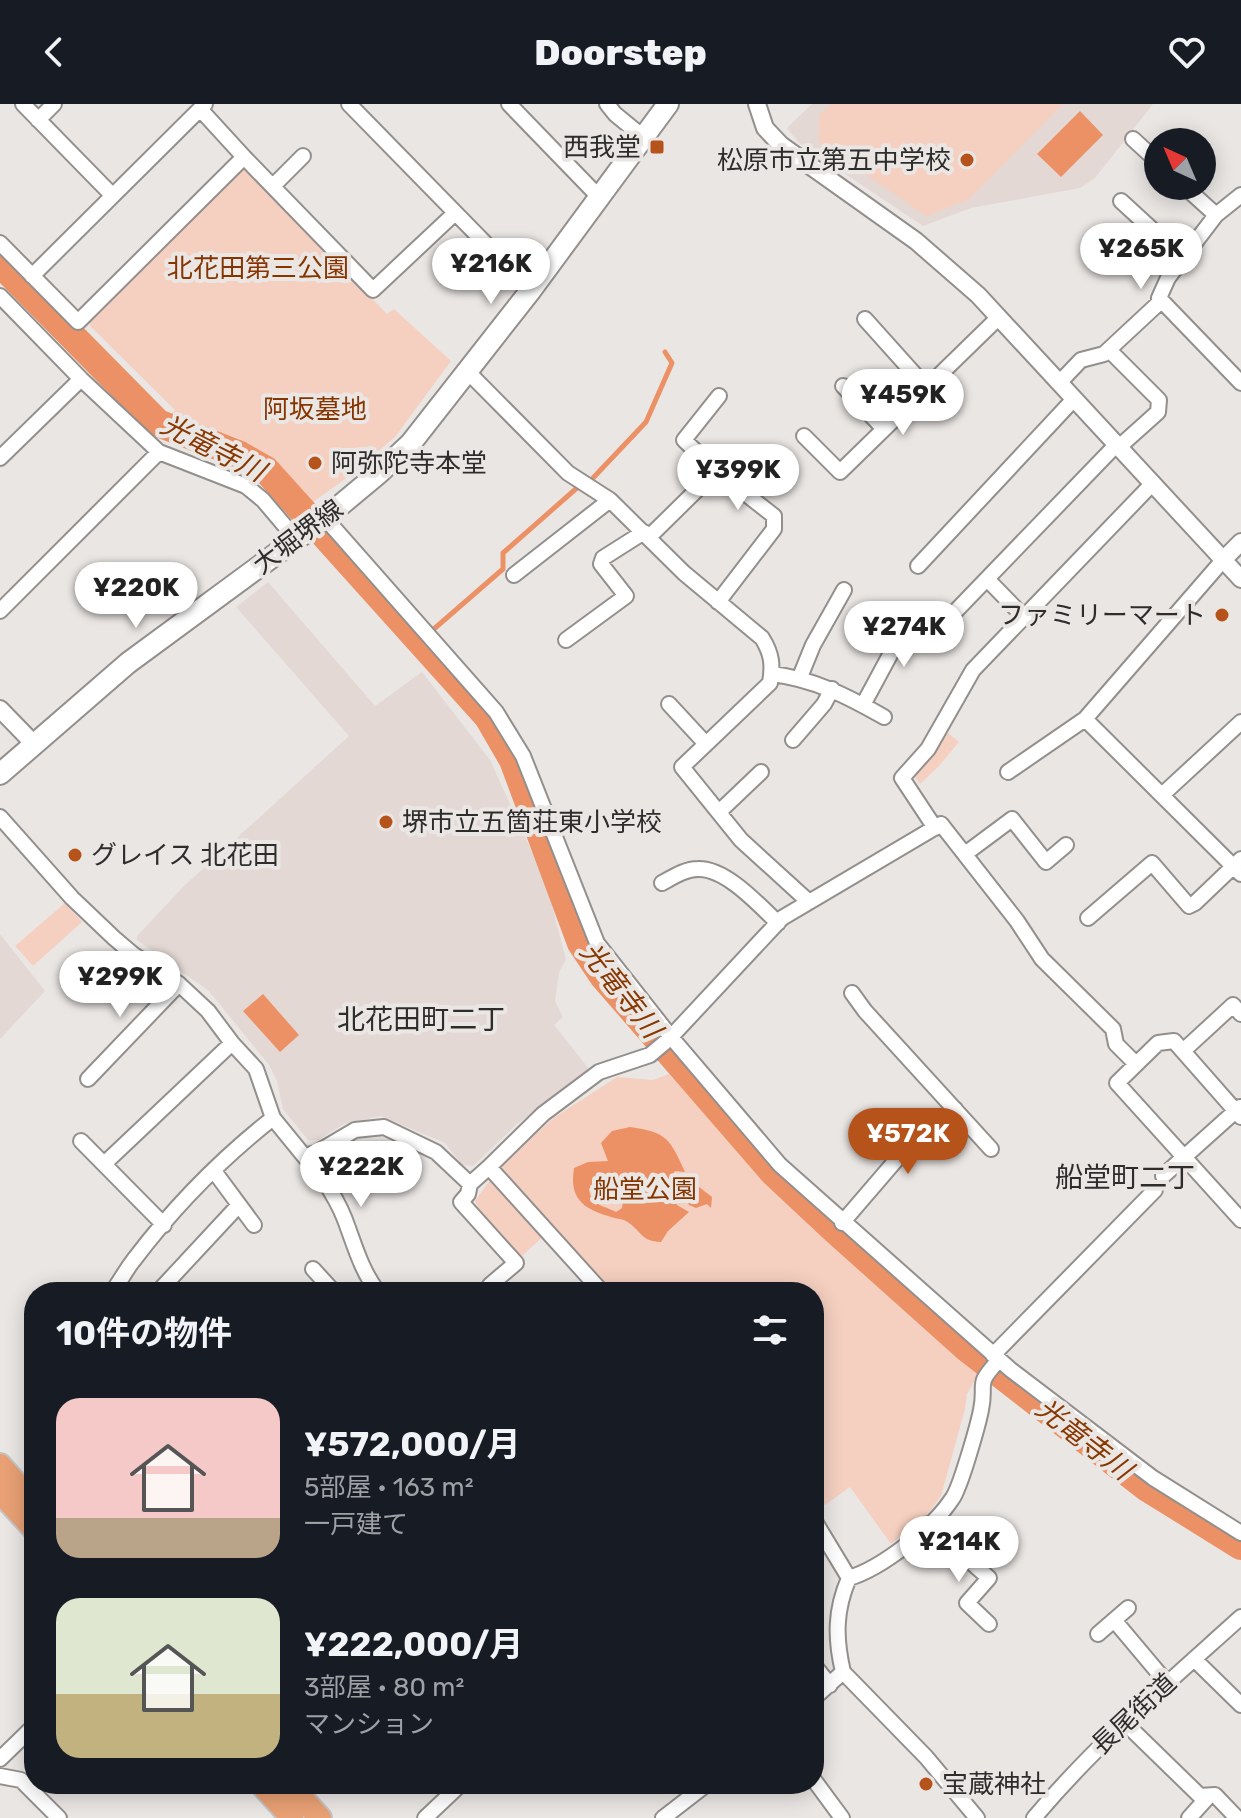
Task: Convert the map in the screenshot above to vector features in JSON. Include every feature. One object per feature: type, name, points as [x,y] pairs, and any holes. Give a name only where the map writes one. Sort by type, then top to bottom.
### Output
[{"type":"main road","name":"大堀堺線","points":[[0,774],[128,663],[312,527],[411,443],[531,290],[668,104]]},
{"type":"main road","points":[[0,1465],[24,1493]]},
{"type":"main road","points":[[0,1492],[24,1518]]},
{"type":"main road","points":[[0,1501],[24,1521]]},
{"type":"main road","points":[[270,1794],[292,1818]]},
{"type":"main road","points":[[298,1794],[320,1818]]},
{"type":"street","points":[[23,104],[112,195]]},
{"type":"street","points":[[38,120],[54,104]]},
{"type":"street","points":[[349,104],[531,290]]},
{"type":"street","points":[[509,104],[598,196]]},
{"type":"street","points":[[607,104],[643,137]]},
{"type":"street","points":[[757,104],[765,128],[781,145],[926,249],[978,295],[1241,579]]},
{"type":"street","points":[[32,276],[203,107],[244,157],[373,290],[455,213]]},
{"type":"street","points":[[1133,139],[1144,149]]},
{"type":"street","points":[[273,186],[303,156]]},
{"type":"street","points":[[0,243],[78,322],[244,157]]},
{"type":"street","points":[[1199,200],[1216,215]]},
{"type":"street","points":[[1121,201],[1183,258]]},
{"type":"street","points":[[1239,202],[1216,215],[1168,278],[1159,298],[1241,383]]},
{"type":"street","points":[[1059,383],[1081,360],[1109,350],[1161,301]]},
{"type":"street","points":[[2,303],[159,452],[246,486],[263,500],[312,527],[496,712],[523,756],[597,943],[670,1038],[780,1165],[997,1359],[1153,1478],[1241,1533]]},
{"type":"street","points":[[804,436],[840,472],[998,318]]},
{"type":"street","points":[[865,319],[926,387]]},
{"type":"street","points":[[951,616],[1118,446],[1158,412],[1159,400],[1109,350]]},
{"type":"street","points":[[468,372],[568,473],[610,500],[718,602],[762,638],[770,651],[770,683],[682,767],[741,840],[809,902]]},
{"type":"street","points":[[0,458],[81,379]]},
{"type":"street","points":[[843,386],[884,429]]},
{"type":"street","points":[[712,475],[710,465],[684,440],[719,396]]},
{"type":"street","points":[[918,566],[1074,399]]},
{"type":"street","points":[[0,611],[159,452]]},
{"type":"street","points":[[566,640],[626,596],[601,564],[603,558],[646,534],[712,475],[723,476],[774,516],[774,529],[718,602]]},
{"type":"street","points":[[935,828],[902,778],[928,749],[973,670],[1153,483]]},
{"type":"street","points":[[514,575],[610,500]]},
{"type":"street","points":[[1008,772],[1085,719],[1241,542]]},
{"type":"street","points":[[987,579],[1024,617]]},
{"type":"street","points":[[800,677],[813,645],[844,590]]},
{"type":"street","points":[[863,705],[912,614]]},
{"type":"street","points":[[772,674],[800,677],[832,689],[884,717]]},
{"type":"street","points":[[793,740],[824,704],[832,689]]},
{"type":"street","points":[[669,704],[706,744]]},
{"type":"street","points":[[0,709],[35,745]]},
{"type":"street","points":[[1085,719],[1238,866],[1189,906],[1152,863],[1088,918]]},
{"type":"street","points":[[1162,795],[1241,722]]},
{"type":"street","points":[[719,812],[761,772]]},
{"type":"street","points":[[0,817],[103,928],[134,955],[179,984],[208,1011],[256,1069],[273,1118],[320,1174],[337,1202],[353,1245],[373,1282]]},
{"type":"street","points":[[965,854],[1012,819],[1046,862],[1066,845]]},
{"type":"street","points":[[494,1282],[516,1263],[461,1202],[468,1194],[470,1184],[543,1114],[599,1072],[654,1052],[778,923],[941,824],[1017,921],[1042,959],[1113,1029],[1116,1044],[1136,1064]]},
{"type":"street","points":[[662,883],[685,871],[701,868],[743,889],[778,923]]},
{"type":"street","points":[[88,1079],[179,984]]},
{"type":"street","points":[[852,993],[991,1149]]},
{"type":"street","points":[[1183,1051],[1233,1005],[1241,1014]]},
{"type":"street","points":[[1163,1176],[1184,1157],[1239,1112],[1174,1041],[1158,1043],[1117,1083],[1184,1157],[1241,1220]]},
{"type":"street","points":[[104,1164],[232,1043]]},
{"type":"street","points":[[842,1223],[897,1159],[955,1109]]},
{"type":"street","points":[[119,1282],[135,1258],[236,1147],[273,1118]]},
{"type":"street","points":[[304,1156],[316,1153],[355,1130],[384,1127],[436,1152],[470,1184]]},
{"type":"street","points":[[81,1141],[164,1225]]},
{"type":"street","points":[[489,1167],[593,1282]]},
{"type":"street","points":[[214,1171],[254,1225]]},
{"type":"street","points":[[977,1818],[926,1757],[843,1672],[837,1635],[841,1595],[849,1578],[899,1552],[954,1497],[982,1408],[981,1386],[985,1376],[997,1359],[1155,1190]]},
{"type":"street","points":[[167,1282],[238,1206]]},
{"type":"street","points":[[313,1269],[325,1282]]},
{"type":"street","points":[[928,1524],[989,1578],[967,1603],[989,1624]]},
{"type":"street","points":[[824,1537],[849,1578]]},
{"type":"street","points":[[1098,1634],[1128,1608]]},
{"type":"street","name":"長尾街道","points":[[1034,1818],[1059,1787],[1124,1722],[1241,1617]]},
{"type":"street","points":[[1114,1620],[1167,1683]]},
{"type":"street","points":[[1194,1659],[1241,1705]]},
{"type":"street","points":[[824,1690],[843,1672]]},
{"type":"street","points":[[824,1678],[830,1685]]},
{"type":"street","points":[[1124,1722],[1200,1796],[1215,1795],[1237,1818]]},
{"type":"street","points":[[0,1759],[24,1736]]},
{"type":"street","points":[[0,1776],[24,1783]]},
{"type":"street","points":[[35,1794],[59,1818]]},
{"type":"street","points":[[425,1818],[450,1794]]},
{"type":"street","points":[[663,1818],[694,1794]]},
{"type":"street","points":[[824,1794],[842,1818]]},
{"type":"street","points":[[1189,1818],[1208,1797]]},
{"type":"shaded area","name":"松原市立第五中学校","points":[[812,104],[1153,104],[1095,178],[1080,188],[971,208],[923,226],[798,142],[787,128]]},
{"type":"shaded area","points":[[1080,111],[1103,135],[1061,177],[1037,154]]},
{"type":"shaded area","name":"堺市立五箇荘東小学校","points":[[268,582],[375,706],[422,672],[490,760],[546,883],[566,960],[559,972],[555,1001],[563,1017],[554,1025],[589,1069],[517,1124],[473,1166],[462,1165],[445,1143],[381,1116],[344,1124],[318,1140],[308,1140],[283,1109],[277,1081],[269,1065],[209,991],[137,940],[137,936],[183,887],[349,736],[236,607]]},
{"type":"shaded area","points":[[0,934],[45,991],[0,1039]]},
{"type":"shaded area","points":[[263,994],[299,1035],[280,1052],[243,1011]]},
{"type":"shaded area","points":[[630,1127],[666,1139],[685,1172],[675,1171],[674,1181],[690,1180],[712,1197],[711,1208],[707,1204],[696,1208],[689,1205],[685,1195],[678,1195],[675,1198],[677,1205],[689,1212],[661,1242],[646,1238],[625,1221],[586,1206],[576,1195],[574,1168],[588,1162],[608,1161],[601,1143],[612,1131]],"holes":[[[607,1182],[617,1188],[623,1201],[622,1208],[616,1212],[595,1202],[589,1189]]]},
{"type":"green space","points":[[831,104],[1063,104],[968,200],[926,216],[819,142],[819,115]]},
{"type":"green space","points":[[240,168],[247,169],[387,314],[394,309],[451,361],[395,437],[313,502],[280,466],[240,439],[170,416],[175,410],[90,326],[89,319]]},
{"type":"green space","points":[[948,733],[959,742],[920,784],[913,775]]},
{"type":"green space","points":[[65,903],[82,922],[33,966],[15,946]]},
{"type":"green space","name":"船堂公園","points":[[669,1074],[760,1176],[811,1225],[981,1369],[967,1394],[941,1496],[930,1511],[891,1544],[850,1487],[824,1504],[824,1282],[600,1282],[496,1168],[555,1117],[617,1077],[653,1080]]},
{"type":"green space","points":[[491,1179],[546,1234],[523,1255],[519,1256],[483,1217],[475,1201]]},
{"type":"waterway","name":"光竜寺川","points":[[0,263],[158,423],[238,454],[266,470],[488,717],[513,760],[581,943],[603,976],[774,1173],[968,1349],[1146,1487],[1241,1546]]},
{"type":"waterway","points":[[593,478],[646,422],[672,363],[665,352]]},
{"type":"waterway","points":[[435,628],[503,569],[503,553],[578,487]]},
{"type":"place","name":"西我堂","points":[[657,147]]},
{"type":"place","name":"松原市立第五中学校","points":[[967,160]]},
{"type":"place","name":"阿弥陀寺本堂","points":[[315,463]]},
{"type":"place","name":"ファミリーマート","points":[[1222,615]]},
{"type":"place","name":"堺市立五箇荘東小学校","points":[[386,822]]},
{"type":"place","name":"グレイス 北花田","points":[[75,855]]},
{"type":"place","name":"宝蔵神社","points":[[926,1784]]},
{"type":"district","name":"北花田町二丁","points":[[421,1019]]},
{"type":"district","name":"船堂町二丁","points":[[1125,1177]]},
{"type":"park label","name":"北花田第三公園","points":[[258,268]]},
{"type":"park label","name":"阿坂墓地","points":[[315,409]]}]
